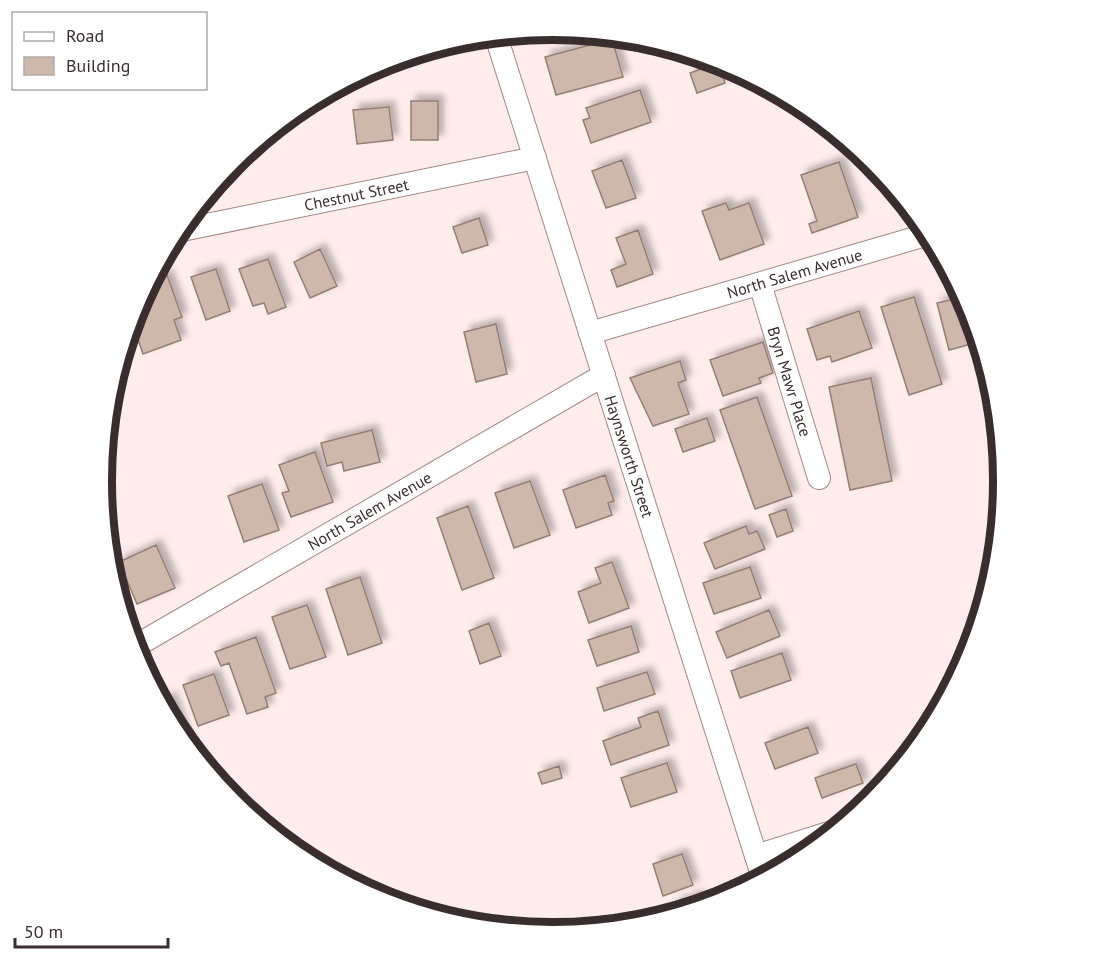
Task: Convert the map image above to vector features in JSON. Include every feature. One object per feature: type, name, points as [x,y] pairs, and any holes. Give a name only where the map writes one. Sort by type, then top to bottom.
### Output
[{"type":"street","name":"Haynsworth Street","points":[[498,44],[759,867]]},
{"type":"street","name":"Chestnut Street","points":[[192,228],[535,158]]},
{"type":"street","name":"North Salem Avenue","points":[[590,333],[919,237]]},
{"type":"street","name":"Bryn Mawr Place","points":[[760,284],[819,478]]},
{"type":"street","name":"North Salem Avenue","points":[[143,642],[604,375]]},
{"type":"street","points":[[759,867],[785,855]]},
{"type":"building","points":[[598,43],[614,45],[623,77],[556,95],[545,57]]},
{"type":"building","points":[[704,68],[722,74],[725,83],[697,93],[690,73]]},
{"type":"building","points":[[640,90],[651,122],[591,143],[583,120],[590,118],[586,108]]},
{"type":"building","points":[[411,101],[438,101],[438,140],[411,140]]},
{"type":"building","points":[[389,107],[393,140],[357,144],[353,110]]},
{"type":"building","points":[[622,160],[636,198],[606,208],[592,171]]},
{"type":"building","points":[[839,162],[858,217],[812,233],[809,224],[817,221],[801,175]]},
{"type":"building","points":[[726,203],[729,210],[749,203],[764,244],[720,260],[702,211]]},
{"type":"building","points":[[479,218],[488,245],[462,253],[453,227]]},
{"type":"building","points":[[638,230],[653,274],[617,287],[611,270],[626,264],[616,238]]},
{"type":"building","points":[[320,249],[337,286],[310,298],[294,262]]},
{"type":"building","points":[[268,259],[286,307],[268,314],[264,303],[253,306],[239,269]]},
{"type":"building","points":[[216,269],[230,311],[206,320],[191,277]]},
{"type":"building","points":[[167,275],[182,317],[174,320],[181,340],[143,354],[137,335],[162,277]]},
{"type":"building","points":[[914,297],[942,384],[909,395],[881,307]]},
{"type":"building","points":[[954,299],[971,344],[949,350],[937,303]]},
{"type":"building","points":[[859,311],[872,348],[832,362],[830,356],[817,360],[807,329]]},
{"type":"building","points":[[496,324],[507,374],[476,382],[464,332]]},
{"type":"building","points":[[763,342],[773,373],[759,378],[761,383],[723,396],[710,360]]},
{"type":"building","points":[[680,361],[686,380],[678,383],[689,414],[653,426],[630,378]]},
{"type":"building","points":[[871,378],[892,481],[850,490],[829,387]]},
{"type":"building","points":[[757,397],[792,496],[755,509],[720,410]]},
{"type":"building","points":[[707,418],[715,441],[683,452],[675,429]]},
{"type":"building","points":[[372,430],[380,462],[344,471],[342,462],[327,466],[321,443]]},
{"type":"building","points":[[315,452],[333,502],[291,517],[282,493],[289,491],[279,465]]},
{"type":"building","points":[[605,475],[614,501],[608,503],[612,515],[576,528],[563,490]]},
{"type":"building","points":[[530,481],[550,535],[514,548],[495,493]]},
{"type":"building","points":[[262,484],[279,530],[244,542],[228,496]]},
{"type":"building","points":[[468,506],[494,578],[462,590],[437,518]]},
{"type":"building","points":[[786,509],[793,531],[777,537],[769,515]]},
{"type":"building","points":[[746,526],[749,534],[757,531],[765,549],[715,569],[704,543]]},
{"type":"building","points":[[156,545],[175,588],[137,604],[119,562]]},
{"type":"building","points":[[612,562],[629,608],[589,623],[578,592],[601,583],[595,568]]},
{"type":"building","points":[[750,567],[761,598],[714,614],[703,583]]},
{"type":"building","points":[[360,577],[382,643],[348,655],[326,589]]},
{"type":"building","points":[[307,605],[326,657],[290,669],[272,617]]},
{"type":"building","points":[[769,610],[780,636],[727,658],[716,632]]},
{"type":"building","points":[[489,623],[501,656],[480,664],[469,631]]},
{"type":"building","points":[[631,626],[639,652],[597,666],[588,640]]},
{"type":"building","points":[[256,637],[276,693],[265,697],[268,707],[247,714],[229,663],[221,666],[215,652]]},
{"type":"building","points":[[782,653],[791,680],[740,698],[731,671]]},
{"type":"building","points":[[647,672],[655,694],[604,711],[597,688]]},
{"type":"building","points":[[214,674],[229,715],[198,726],[183,685]]},
{"type":"building","points":[[658,711],[669,745],[611,765],[603,741],[641,727],[638,718]]},
{"type":"building","points":[[808,727],[818,753],[775,769],[765,743]]},
{"type":"building","points":[[667,763],[677,792],[631,807],[621,778]]},
{"type":"building","points":[[856,764],[863,783],[822,798],[815,778]]},
{"type":"building","points":[[559,766],[562,778],[542,784],[538,773]]},
{"type":"building","points":[[682,854],[693,885],[663,896],[653,864]]}]
